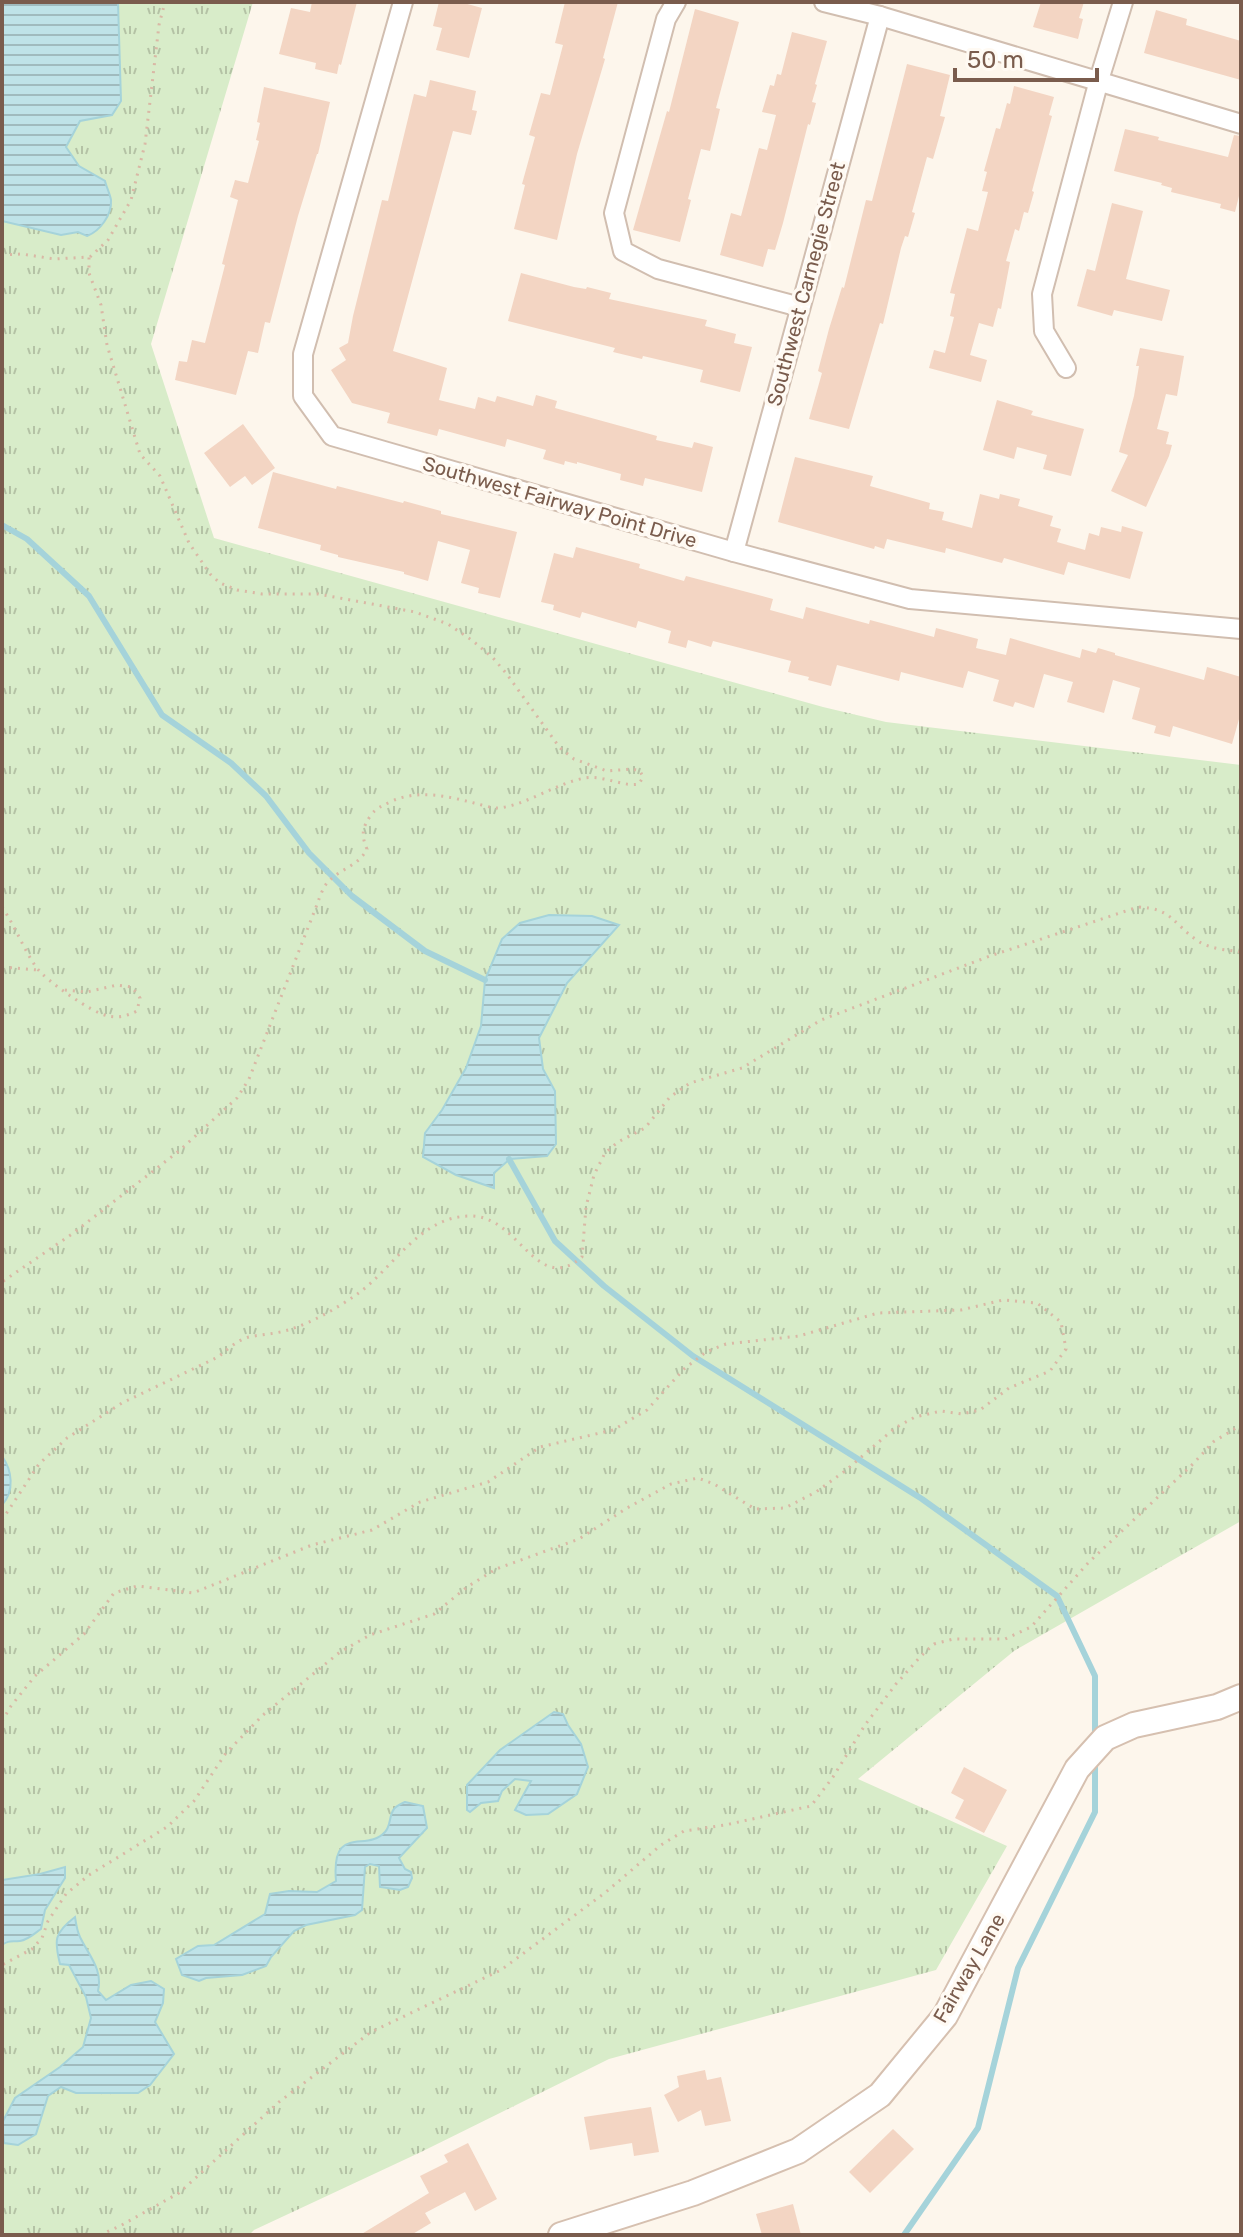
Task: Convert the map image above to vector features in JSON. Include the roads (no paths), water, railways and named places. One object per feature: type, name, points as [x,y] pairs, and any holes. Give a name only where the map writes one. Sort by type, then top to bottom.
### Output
[{"type":"street","name":"Southwest Fairway Point Drive","points":[[403,2],[303,354],[303,396],[332,436],[734,552],[910,599],[1241,629]]},
{"type":"street","points":[[676,2],[666,19],[614,213],[623,251],[658,269],[800,307]]},
{"type":"street","points":[[824,2],[1241,124]]},
{"type":"street","points":[[1066,368],[1044,331],[1042,294],[1123,2]]},
{"type":"street","name":"Southwest Carnegie Street","points":[[734,552],[880,16]]},
{"type":"street","name":"Fairway Lane","points":[[570,2233],[693,2193],[798,2151],[880,2095],[945,2016],[1077,1769],[1105,1738],[1134,1725],[1217,1707],[1241,1697]]},
{"type":"water","points":[[2,2],[118,2],[121,101],[112,115],[80,121],[66,147],[79,166],[105,181],[110,198],[110,211],[104,222],[87,236],[78,232],[61,235],[2,221]]},
{"type":"water","points":[[549,915],[592,916],[619,925],[567,983],[539,1038],[543,1069],[555,1091],[556,1144],[547,1156],[510,1159],[494,1173],[494,1188],[456,1175],[423,1157],[425,1133],[466,1068],[481,1026],[485,980],[502,939],[520,923]]},
{"type":"water","points":[[2,1456],[11,1480],[9,1493],[2,1505]]},
{"type":"water","points":[[554,1712],[563,1714],[581,1744],[588,1767],[577,1794],[548,1814],[526,1815],[515,1810],[531,1781],[515,1779],[502,1791],[498,1801],[481,1803],[470,1812],[467,1810],[467,1785],[500,1750]]},
{"type":"water","points":[[405,1802],[423,1806],[427,1828],[399,1858],[405,1869],[411,1872],[408,1887],[400,1890],[380,1887],[379,1866],[370,1864],[365,1867],[362,1910],[355,1915],[306,1925],[294,1931],[266,1966],[242,1975],[199,1981],[182,1975],[176,1959],[198,1946],[214,1945],[265,1914],[270,1894],[317,1892],[336,1881],[336,1863],[344,1846],[377,1838],[387,1830],[394,1809]]},
{"type":"water","points":[[65,1867],[65,1878],[45,1910],[41,1929],[26,1939],[2,1945],[2,1880]]},
{"type":"water","points":[[75,1917],[79,1935],[97,1969],[98,1991],[106,2000],[131,1985],[151,1981],[164,1989],[163,2003],[155,2022],[174,2054],[150,2085],[138,2093],[76,2093],[61,2087],[48,2096],[36,2134],[18,2145],[4,2143],[2,2123],[15,2098],[83,2047],[91,2018],[86,1997],[69,1965],[60,1964],[57,1949],[59,1933]]},
{"type":"waterway","points":[[2,525],[27,539],[89,596],[162,715],[231,763],[266,796],[309,853],[352,896],[425,951],[485,980]]},
{"type":"waterway","points":[[509,1159],[555,1241],[604,1286],[693,1356],[922,1499],[1057,1596],[1095,1676],[1095,1738]]},
{"type":"waterway","points":[[904,2235],[978,2128],[1018,1968],[1095,1812],[1095,1761]]}]
